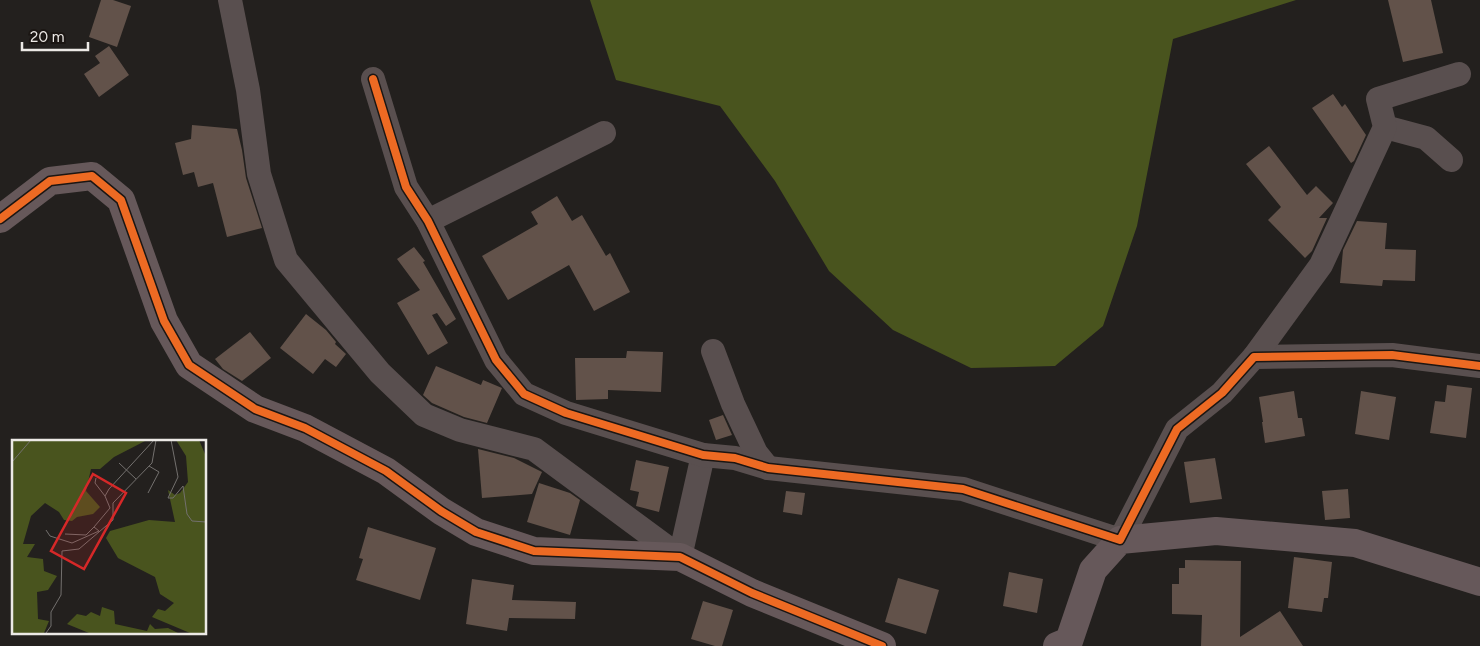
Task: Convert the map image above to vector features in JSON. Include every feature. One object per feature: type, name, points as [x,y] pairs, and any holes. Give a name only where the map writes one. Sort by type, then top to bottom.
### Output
[{"type":"street","points":[[230,0],[248,90],[259,174],[286,260],[380,373],[424,414],[460,430],[534,449],[680,557],[752,593],[882,646]]},
{"type":"street","points":[[1057,646],[1069,641],[1093,570],[1120,540],[1177,429],[1222,393],[1254,357],[1321,265],[1385,127],[1378,99],[1459,74]]},
{"type":"street","points":[[373,79],[406,187],[428,221],[496,360],[524,394],[566,413],[703,456],[735,458],[768,468],[963,489],[1120,540],[1216,531],[1355,543],[1480,582]]},
{"type":"street","points":[[1385,127],[1426,138],[1451,160]]},
{"type":"street","points":[[428,221],[604,133]]},
{"type":"street","points":[[0,219],[50,181],[92,176],[121,200],[164,321],[189,365],[255,409],[305,428],[386,471],[440,511],[476,532],[534,551],[680,557]]},
{"type":"street","points":[[712,351],[756,453],[768,468]]},
{"type":"street","points":[[1254,357],[1392,355],[1480,366]]},
{"type":"street","points":[[680,557],[703,456]]},
{"type":"green space","points":[[590,0],[1296,0],[1173,39],[1137,226],[1103,326],[1055,366],[971,368],[893,330],[829,271],[775,181],[720,106],[616,80]]},
{"type":"building","points":[[101,0],[113,0],[131,6],[117,47],[89,37]]},
{"type":"building","points":[[1388,0],[1431,0],[1443,53],[1403,62]]},
{"type":"building","points":[[109,46],[129,75],[99,97],[84,74],[100,63],[95,56]]},
{"type":"building","points":[[1333,94],[1342,107],[1345,104],[1366,135],[1354,161],[1351,163],[1312,108]]},
{"type":"building","points":[[192,125],[237,129],[246,178],[262,228],[227,237],[213,183],[198,187],[194,172],[183,175],[175,143],[191,139]]},
{"type":"building","points":[[1269,146],[1307,195],[1316,186],[1333,203],[1319,218],[1327,218],[1312,251],[1305,258],[1268,220],[1281,207],[1246,164]]},
{"type":"building","points":[[557,196],[572,221],[582,215],[606,256],[610,253],[630,292],[594,311],[569,265],[508,300],[482,256],[538,224],[531,212]]},
{"type":"building","points":[[1357,221],[1387,223],[1385,249],[1416,250],[1415,281],[1383,280],[1382,286],[1340,283],[1343,250]]},
{"type":"building","points":[[414,247],[425,261],[423,262],[456,319],[446,326],[437,313],[432,315],[448,343],[428,355],[397,303],[420,290],[397,259]]},
{"type":"building","points":[[306,314],[326,330],[336,342],[335,344],[346,354],[336,367],[325,359],[313,374],[280,348]]},
{"type":"building","points":[[250,332],[271,358],[242,381],[223,369],[215,359]]},
{"type":"building","points":[[627,351],[663,352],[661,392],[608,390],[608,399],[576,400],[575,358],[626,358]]},
{"type":"building","points":[[436,366],[481,385],[483,380],[502,388],[487,423],[464,417],[432,403],[423,395]]},
{"type":"building","points":[[1447,385],[1472,388],[1466,438],[1430,433],[1435,401],[1445,402]]},
{"type":"building","points":[[1294,391],[1298,418],[1302,418],[1305,436],[1265,443],[1259,397]]},
{"type":"building","points":[[1361,391],[1396,397],[1389,440],[1355,434]]},
{"type":"building","points":[[723,415],[732,435],[716,440],[709,420]]},
{"type":"building","points":[[478,449],[514,458],[542,472],[532,494],[482,498]]},
{"type":"building","points":[[1215,458],[1222,499],[1190,503],[1184,462]]},
{"type":"building","points":[[636,460],[669,467],[659,512],[636,506],[639,492],[630,490]]},
{"type":"building","points":[[539,483],[570,493],[580,500],[570,535],[527,522]]},
{"type":"building","points":[[1348,489],[1350,518],[1325,520],[1322,491]]},
{"type":"building","points":[[786,491],[805,493],[802,515],[783,512]]},
{"type":"building","points":[[368,527],[436,548],[420,600],[356,580],[363,559],[359,558]]},
{"type":"building","points":[[1294,557],[1332,562],[1328,598],[1324,598],[1322,612],[1288,608]]},
{"type":"building","points":[[1185,560],[1241,561],[1240,637],[1280,611],[1303,646],[1201,646],[1202,615],[1172,614],[1172,584],[1179,584],[1179,568],[1185,568]]},
{"type":"building","points":[[1009,572],[1043,579],[1037,613],[1003,606]]},
{"type":"building","points":[[898,578],[939,590],[926,634],[885,622]]},
{"type":"building","points":[[472,579],[514,585],[512,600],[576,602],[575,619],[509,618],[507,631],[466,624]]},
{"type":"building","points":[[703,601],[733,610],[722,646],[715,646],[691,639]]},
{"type":"cycle path","points":[[373,79],[406,187],[428,221],[496,360],[524,394],[566,413],[703,455],[735,458],[768,468],[963,489],[1120,540],[1177,429],[1222,393],[1254,357],[1392,355],[1480,366]]},
{"type":"cycle path","points":[[0,219],[50,181],[92,176],[121,200],[164,321],[189,365],[255,409],[305,428],[386,471],[441,511],[476,532],[534,551],[680,557],[752,593],[882,646]]}]
